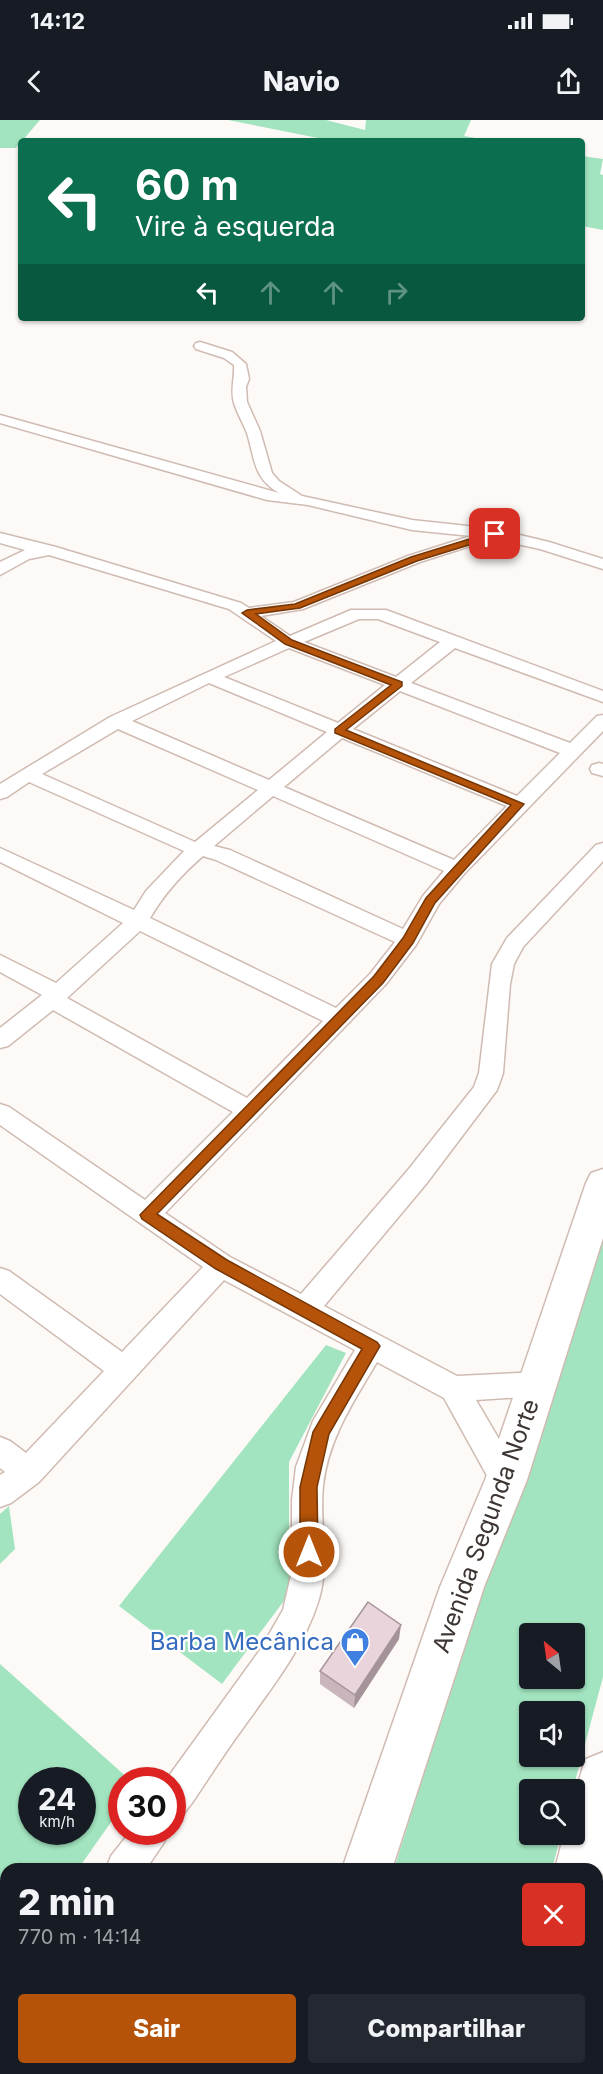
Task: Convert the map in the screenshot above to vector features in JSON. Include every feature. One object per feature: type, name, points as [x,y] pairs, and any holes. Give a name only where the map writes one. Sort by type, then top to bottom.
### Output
[{"type":"main road","name":"Avenida Segunda Norte","points":[[369,1863],[462,1587],[506,1480],[603,1183]]},
{"type":"main road","points":[[581,1863],[603,1776]]},
{"type":"street","points":[[200,346],[228,355],[240,364],[242,380],[239,387],[240,402],[254,431],[265,474],[274,484],[308,501]]},
{"type":"street","points":[[0,419],[267,496],[308,501],[412,525],[495,534],[544,545],[603,564]]},
{"type":"street","points":[[247,613],[297,606],[414,559],[495,534]]},
{"type":"street","points":[[0,538],[50,550],[220,601],[247,613],[288,642],[573,752]]},
{"type":"street","points":[[0,570],[23,556],[43,550]]},
{"type":"street","points":[[0,793],[27,774],[116,721],[209,677],[357,614],[380,614],[603,697]]},
{"type":"street","points":[[0,1040],[138,922],[160,888],[199,849],[339,731],[451,642]]},
{"type":"street","points":[[209,677],[519,804]]},
{"type":"street","points":[[147,1215],[378,980],[408,940],[430,901],[457,869],[603,720]]},
{"type":"street","points":[[116,721],[457,869]]},
{"type":"street","points":[[27,774],[188,846],[223,855],[408,940]]},
{"type":"street","points":[[305,1309],[417,1177],[485,1090],[491,1073],[503,964],[515,943],[603,849]]},
{"type":"street","points":[[0,854],[339,1019]]},
{"type":"street","points":[[0,962],[250,1111]]},
{"type":"street","points":[[0,1113],[222,1265],[454,1389],[538,1384]]},
{"type":"street","points":[[0,1493],[28,1472],[222,1265]]},
{"type":"street","points":[[0,1279],[124,1370]]},
{"type":"street","points":[[186,1781],[270,1666],[291,1629],[303,1600],[309,1574],[308,1487],[311,1468],[322,1432],[372,1346]]},
{"type":"street","points":[[454,1389],[506,1480]]},
{"type":"street","points":[[0,1450],[28,1472]]},
{"type":"street","points":[[128,1863],[142,1845]]},
{"type":"green space","points":[[0,120],[40,120],[25,138],[18,138],[16,148],[0,148]]},
{"type":"green space","points":[[228,120],[326,120],[365,130],[366,120],[471,120],[464,136],[476,138],[318,138]]},
{"type":"green space","points":[[585,156],[603,159],[600,174],[603,175],[603,230],[585,227]]},
{"type":"green space","points":[[603,1206],[603,1677],[585,1744],[585,1701],[519,1701],[519,1767],[579,1767],[576,1779],[519,1779],[519,1845],[558,1845],[554,1863],[396,1863]]},
{"type":"green space","points":[[326,1345],[346,1353],[289,1462],[289,1594],[222,1684],[119,1606]]},
{"type":"green space","points":[[9,1506],[15,1549],[0,1564],[0,1514]]},
{"type":"green space","points":[[0,1664],[115,1767],[108,1767],[108,1826],[96,1843],[96,1767],[18,1767],[18,1845],[95,1845],[82,1863],[0,1863]]},
{"type":"building","name":"Barba Mecânica","points":[[368,1602],[401,1625],[355,1695],[320,1671]]},
{"type":"place","name":"Barba Mecânica","points":[[355,1668]]},
{"type":"route","points":[[309,1552],[308,1487],[322,1432],[372,1346],[222,1265],[191,1242],[147,1215],[378,980],[408,940],[430,901],[519,804],[339,731],[398,684],[288,642],[247,613],[297,606],[414,559],[450,546],[495,534]]}]
